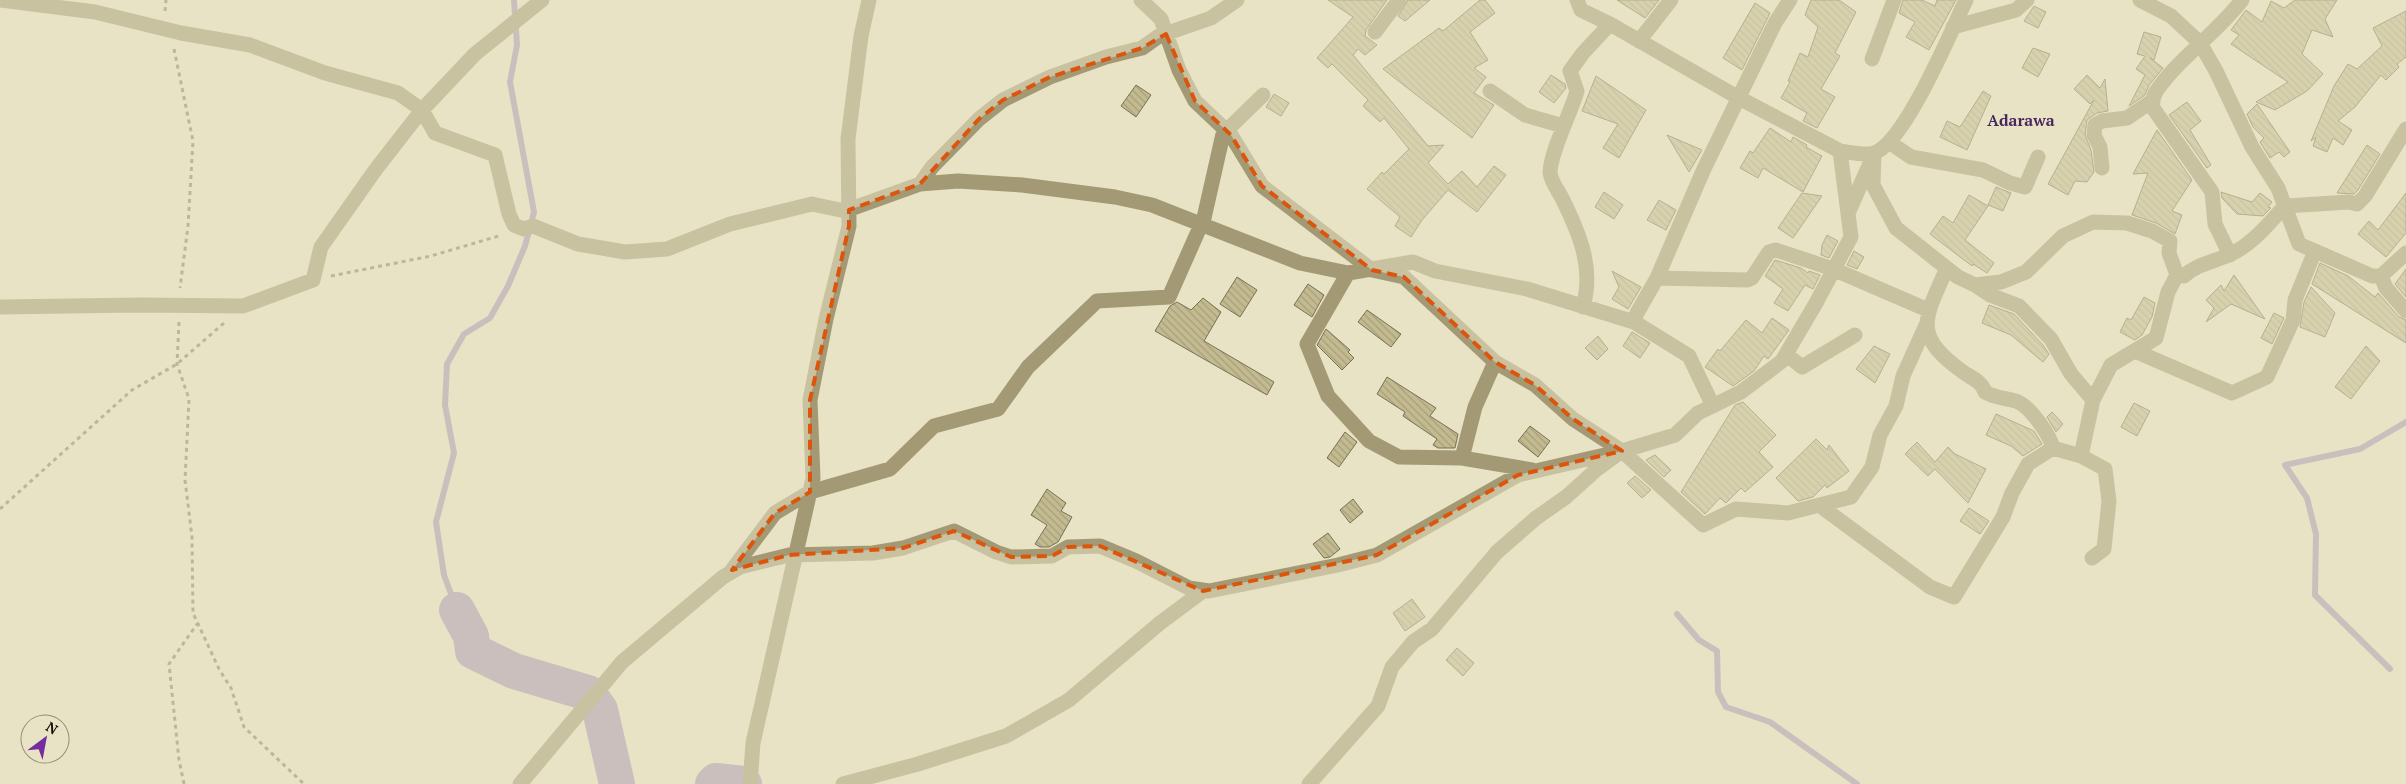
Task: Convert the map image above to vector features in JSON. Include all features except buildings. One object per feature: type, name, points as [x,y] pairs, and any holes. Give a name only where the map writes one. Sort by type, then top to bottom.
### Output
[{"type":"street","points":[[0,0],[95,12],[170,30],[250,45],[325,73],[398,93],[422,110],[435,133],[495,155],[509,214],[514,225],[524,229],[533,226],[578,244],[625,252],[667,250],[730,224],[812,204],[849,210],[920,184],[962,181],[1014,184],[1115,198],[1152,205],[1300,263],[1348,273],[1413,262],[1435,271],[1527,289],[1634,322],[1689,356],[1713,406]]},
{"type":"street","points":[[0,307],[243,306],[313,280],[321,247],[376,169],[422,110],[475,54],[542,0]]},
{"type":"street","points":[[750,784],[753,743],[777,644],[813,478],[810,400],[826,319],[849,226],[848,139],[861,36],[869,0]]},
{"type":"street","points":[[1142,0],[1161,19],[1179,70],[1195,101],[1227,131],[1262,186],[1372,270],[1404,277],[1495,362],[1535,385],[1574,419],[1622,451],[1703,525],[1736,508],[1788,513],[1851,497],[1872,467],[1880,435],[1896,406],[1903,376],[1947,268]]},
{"type":"street","points":[[920,184],[932,167],[979,119],[1003,100],[1050,77],[1103,58],[1142,48],[1166,34],[1211,18],[1237,0]]},
{"type":"street","points":[[1375,32],[1399,0]]},
{"type":"street","points":[[1577,0],[1581,10],[1610,24],[1739,98],[1840,151],[1874,153]]},
{"type":"street","points":[[1639,41],[1671,0]]},
{"type":"street","points":[[1634,322],[1637,312],[1657,278],[1703,171],[1775,23],[1790,0]]},
{"type":"street","points":[[1872,59],[1894,0]]},
{"type":"street","points":[[1849,211],[1874,153],[1889,142],[1908,117],[1966,0]]},
{"type":"street","points":[[1953,27],[2016,10],[2027,0]]},
{"type":"street","points":[[2140,0],[2171,16],[2200,43],[2216,71],[2252,148],[2278,188],[2299,244],[2372,276],[2381,276],[2406,253]]},
{"type":"street","points":[[2230,254],[2215,224],[2212,192],[2153,108],[2152,102],[2156,91],[2200,43],[2227,20],[2242,0]]},
{"type":"street","points":[[1583,307],[1588,275],[1582,247],[1550,173],[1564,126],[1578,91],[1570,71],[1583,53],[1610,24]]},
{"type":"street","points":[[1490,91],[1525,115],[1564,126]]},
{"type":"street","points":[[520,784],[622,662],[732,570],[776,513],[810,492],[890,468],[934,426],[998,409],[1028,367],[1097,301],[1169,297],[1200,224],[1224,134],[1263,95]]},
{"type":"street","points":[[2102,168],[2100,147],[2094,135],[2095,125],[2102,121],[2128,118],[2152,102]]},
{"type":"street","points":[[2177,275],[2184,276],[2201,264],[2230,254],[2261,232],[2285,206],[2349,202],[2358,204],[2406,129]]},
{"type":"street","points":[[1889,142],[1911,157],[1983,170],[2010,184],[2025,187],[2038,157]]},
{"type":"street","points":[[732,570],[795,555],[872,553],[903,548],[954,531],[996,552],[1011,557],[1052,556],[1068,547],[1100,546],[1136,561],[1189,588],[1203,591],[1338,565],[1377,555],[1518,475],[1622,451],[1675,435],[1693,417],[1741,392],[1782,361],[1816,303],[1851,237],[1840,151]]},
{"type":"street","points":[[1874,153],[1873,185],[1896,228],[1947,268],[1990,295],[2019,306],[2051,339],[2071,374],[2093,400]]},
{"type":"street","points":[[1975,285],[2001,282],[2026,272],[2063,236],[2094,222],[2127,223],[2152,231],[2170,241],[2170,253],[2177,275],[2168,292],[2156,338],[2111,365],[2093,400],[2082,456]]},
{"type":"street","points":[[1657,278],[1747,280],[1752,278],[1769,252],[1776,250],[1833,270],[1927,318]]},
{"type":"street","points":[[2135,351],[2232,393],[2267,377],[2293,320],[2295,300],[2315,251]]},
{"type":"street","points":[[1348,273],[1307,344],[1328,396],[1369,441],[1399,457],[1462,458],[1536,470]]},
{"type":"street","points":[[2381,276],[2386,288],[2406,311]]},
{"type":"street","points":[[1927,318],[1928,334],[1947,360],[1981,384],[1989,395],[2015,401],[2024,406],[2050,437],[2053,448]]},
{"type":"street","points":[[1786,354],[1802,367],[1855,335]]},
{"type":"street","points":[[1462,458],[1475,407],[1495,362]]},
{"type":"street","points":[[1819,506],[1930,587],[1954,597],[2003,517],[2012,493],[2028,464],[2053,448],[2082,456],[2105,469],[2108,501],[2104,549],[2092,558]]},
{"type":"street","points":[[1310,784],[1333,760],[1378,706],[1392,667],[1414,642],[1432,630],[1496,552],[1536,518],[1566,497],[1596,470],[1622,451]]},
{"type":"street","points":[[843,784],[918,764],[1006,736],[1069,700],[1160,624],[1203,591]]},
{"type":"path","points":[[166,0],[165,10],[193,141],[177,364],[189,399],[185,480],[192,537],[192,613],[219,669],[231,688],[244,727],[304,784]]},
{"type":"path","points":[[313,280],[431,256],[524,229]]},
{"type":"path","points":[[0,510],[132,390],[177,364],[243,306]]},
{"type":"path","points":[[184,784],[179,760],[169,664],[197,624]]},
{"type":"highlighted area","points":[[1166,34],[1195,101],[1231,135],[1262,186],[1372,270],[1404,277],[1495,362],[1535,385],[1573,419],[1622,451],[1518,475],[1377,555],[1203,591],[1100,546],[1068,547],[1052,556],[1011,557],[954,531],[903,548],[789,555],[732,570],[775,513],[810,492],[810,400],[849,226],[849,210],[920,184],[979,119],[1003,100],[1050,77],[1142,48]]},
{"type":"waterway","points":[[457,610],[444,575],[436,522],[454,453],[445,405],[447,364],[464,334],[490,318],[508,286],[525,246],[534,212],[510,82],[517,45],[514,0]]},
{"type":"waterway","points":[[2390,669],[2315,595],[2316,534],[2307,498],[2285,465],[2360,449],[2406,422]]},
{"type":"waterway","points":[[457,610],[471,636],[473,651],[514,671],[588,693],[600,710],[617,784]]},
{"type":"waterway","points":[[1677,614],[1699,640],[1717,651],[1718,692],[1726,707],[1770,722],[1857,784]]},
{"type":"waterway","points":[[713,784],[716,781],[744,784]]},
{"type":"district","name":"Adarawa","points":[[2021,120]]}]
